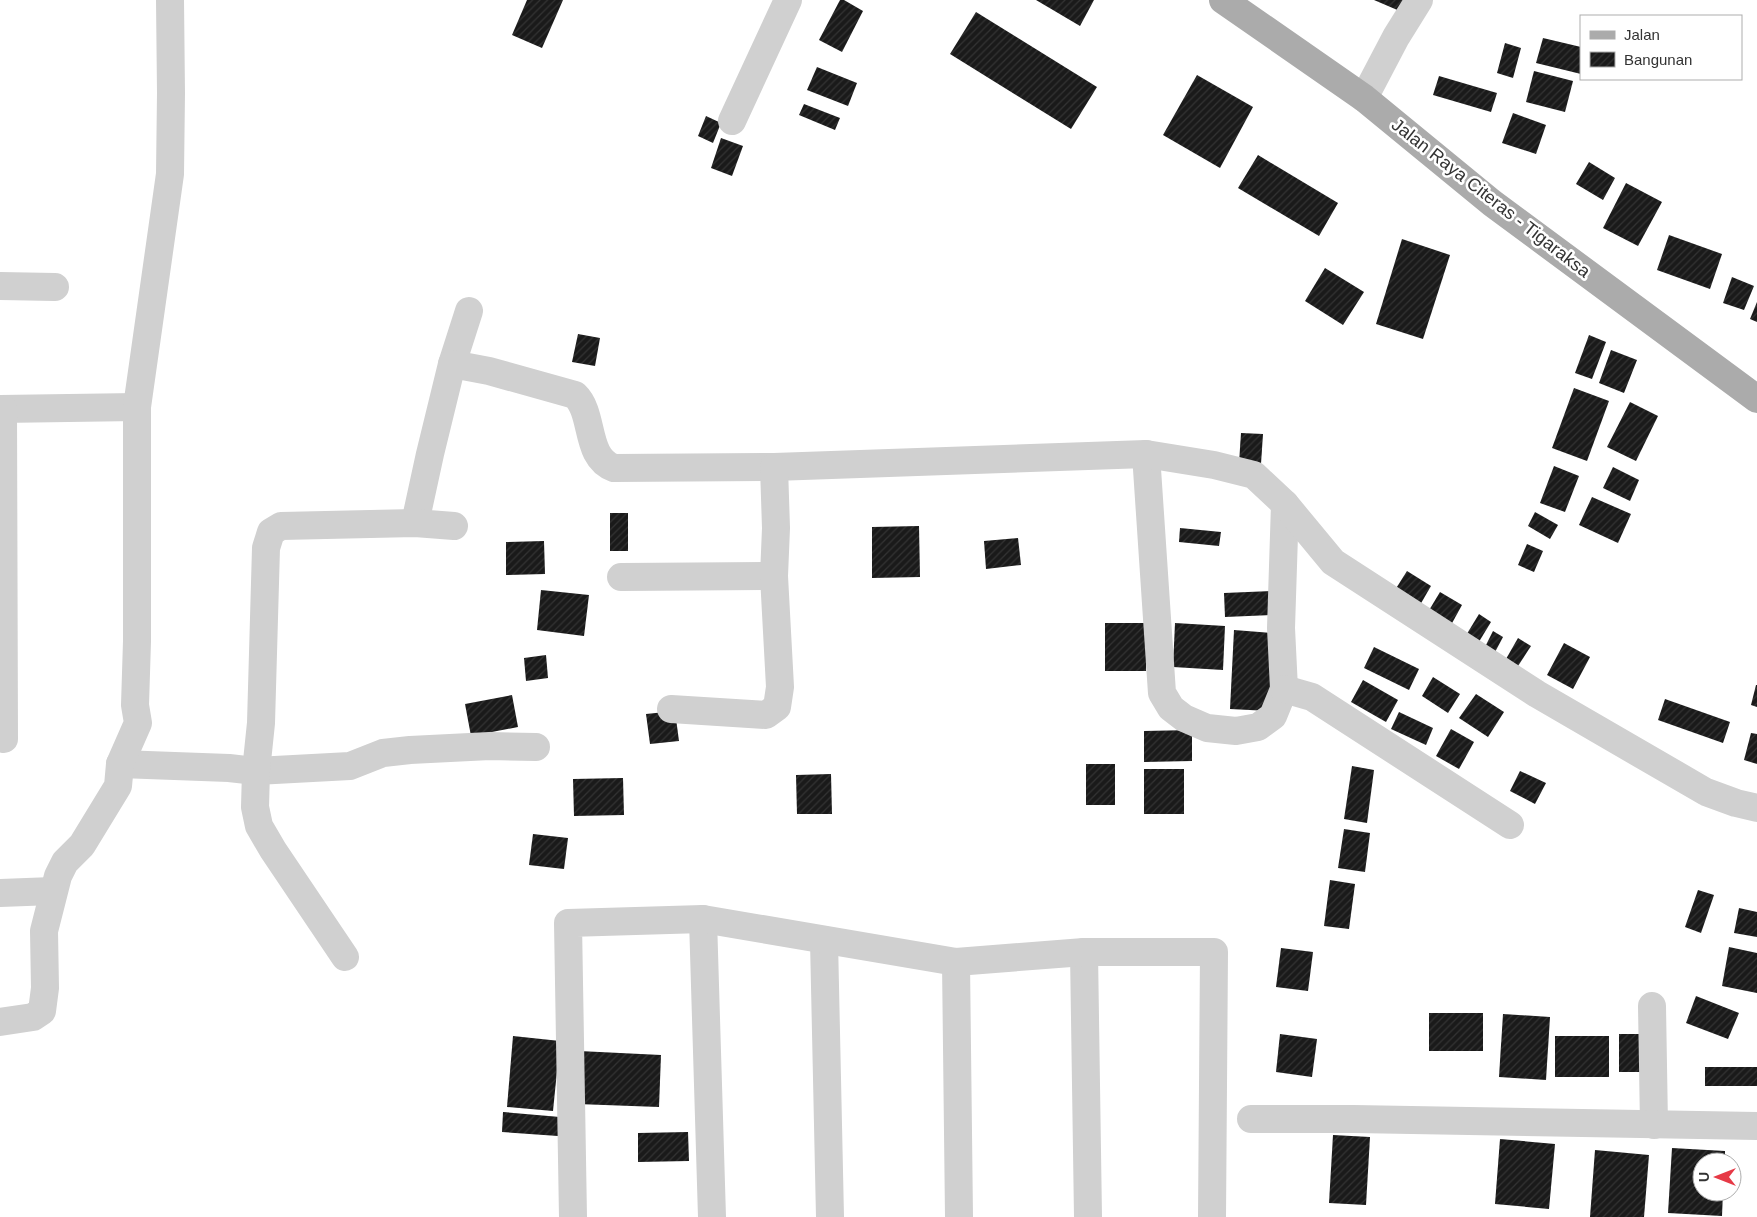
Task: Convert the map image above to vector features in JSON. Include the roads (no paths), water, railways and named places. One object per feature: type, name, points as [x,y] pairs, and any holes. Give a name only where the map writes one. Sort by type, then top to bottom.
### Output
[{"type":"main road","name":"Jalan Raya Citeras - Tigaraksa","points":[[1223,0],[1364,98],[1492,203],[1757,399]]},
{"type":"street","points":[[0,1022],[33,1017],[42,1011],[45,988],[44,931],[58,876],[65,862],[82,845],[118,786],[120,764],[138,723],[135,705],[137,641],[137,407],[170,174],[170,0]]},
{"type":"street","points":[[732,122],[788,0]]},
{"type":"street","points":[[1364,98],[1418,0]]},
{"type":"street","points":[[0,286],[55,287]]},
{"type":"street","points":[[415,523],[452,364],[469,312]]},
{"type":"street","points":[[452,364],[489,371],[575,395],[582,402],[588,428],[600,460],[614,468],[774,467],[1146,454],[1214,465],[1254,475],[1285,504],[1333,562],[1393,602],[1538,694],[1706,792],[1736,803],[1757,808]]},
{"type":"street","points":[[4,739],[2,409],[137,407]]},
{"type":"street","points":[[1146,454],[1162,693],[1171,708],[1184,718],[1207,728],[1236,731],[1258,727],[1273,716],[1284,690],[1281,628],[1285,504]]},
{"type":"street","points":[[671,709],[766,715],[777,706],[780,687],[774,576],[776,528],[774,467]]},
{"type":"street","points":[[345,957],[273,850],[259,826],[255,807],[256,771],[262,723],[266,548],[271,532],[281,526],[415,523],[454,526]]},
{"type":"street","points":[[621,577],[774,576]]},
{"type":"street","points":[[1284,690],[1312,697],[1510,825]]},
{"type":"street","points":[[120,764],[229,768],[256,771],[350,766],[383,753],[410,750],[490,746],[536,748]]},
{"type":"street","points":[[0,893],[54,891]]},
{"type":"street","points":[[703,919],[712,1217]]},
{"type":"street","points":[[573,1217],[568,923],[703,919],[956,962],[1084,952],[1214,952],[1212,1217]]},
{"type":"street","points":[[824,940],[830,1217]]},
{"type":"street","points":[[1084,952],[1088,1217]]},
{"type":"street","points":[[956,962],[959,1217]]},
{"type":"street","points":[[1652,1006],[1654,1125]]},
{"type":"street","points":[[1251,1119],[1364,1119],[1757,1126]]}]
